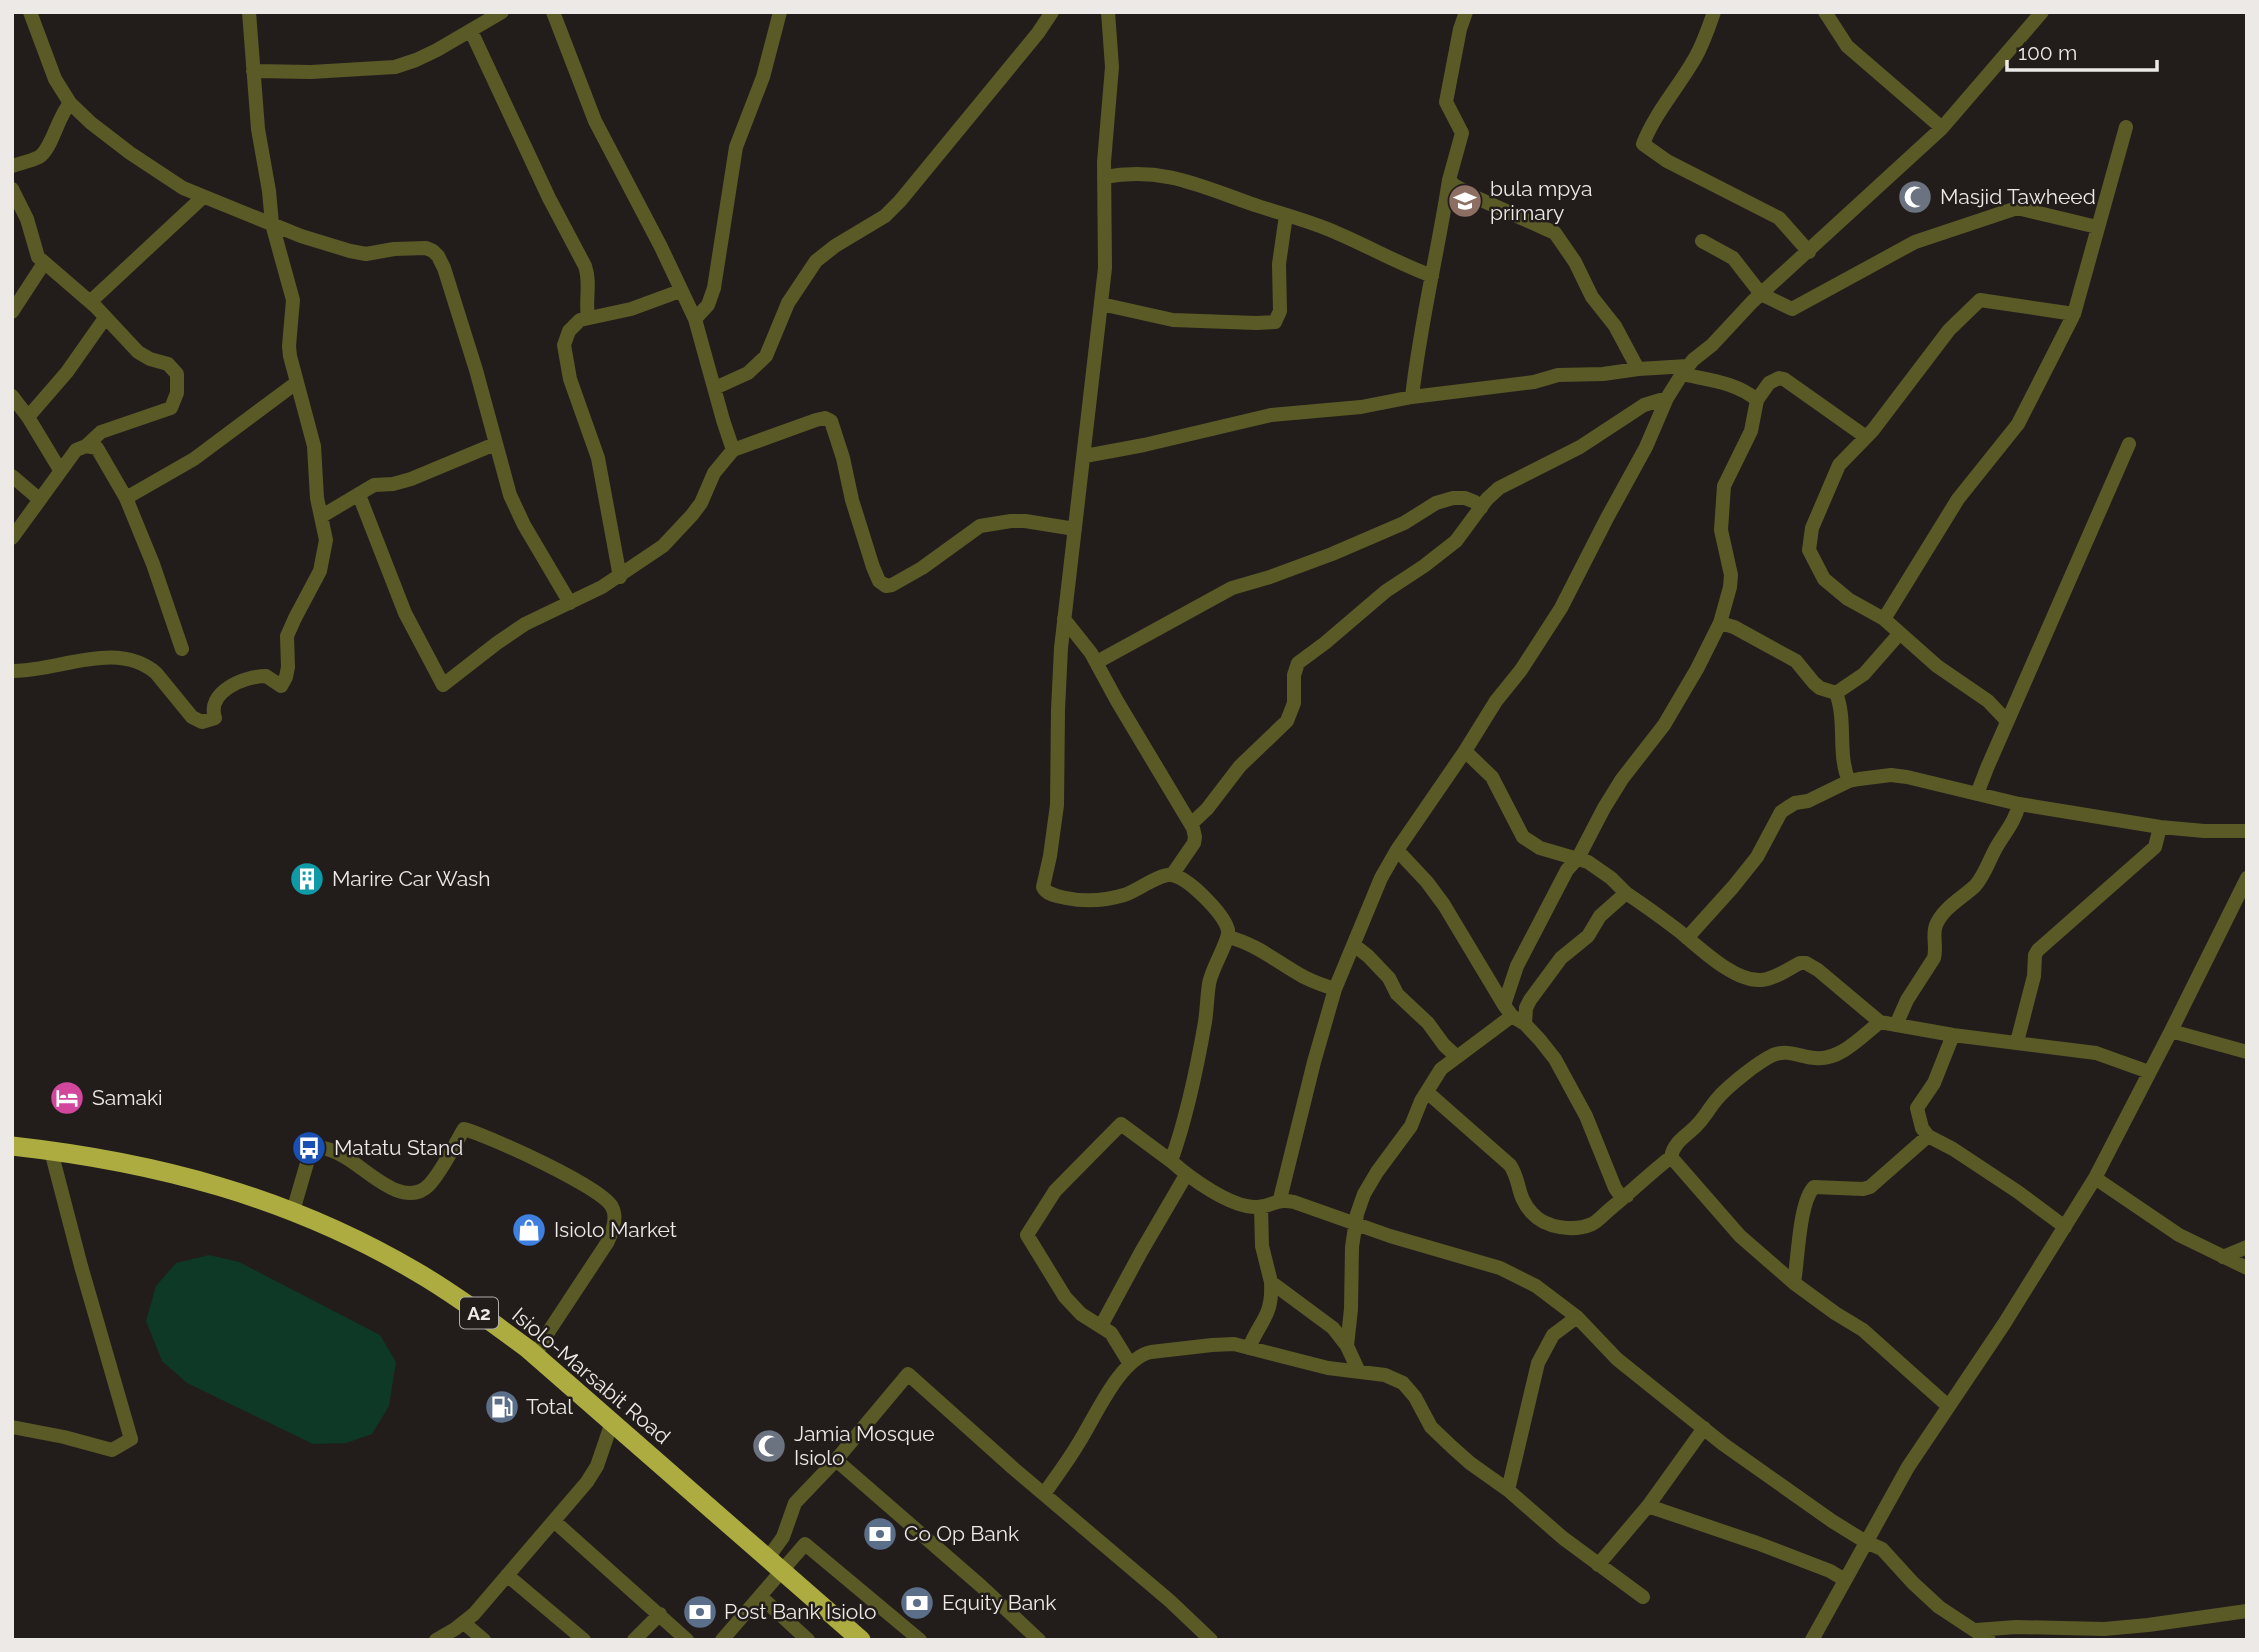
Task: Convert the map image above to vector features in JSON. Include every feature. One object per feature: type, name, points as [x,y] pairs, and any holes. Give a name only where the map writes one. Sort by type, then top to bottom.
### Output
[{"type":"highway","name":"Isiolo-Marsabit Road","points":[[12,1146],[158,1169],[226,1187],[293,1211],[416,1271],[475,1310],[535,1355],[861,1640]]},
{"type":"street","points":[[30,12],[55,79],[70,103],[152,168],[183,188],[320,242],[366,254],[405,248],[433,251],[444,268],[476,370],[505,481],[516,510],[570,603]]},
{"type":"street","points":[[12,671],[35,670],[110,657],[132,661],[150,668],[192,717],[202,722],[215,718],[213,708],[220,694],[243,681],[266,676],[281,686],[286,677],[286,642],[290,628],[316,582],[324,559],[326,541],[317,498],[314,446],[296,383],[289,346],[293,300],[272,224],[258,129],[249,12]]},
{"type":"street","points":[[253,71],[311,72],[394,67],[416,60],[502,12]]},
{"type":"street","points":[[553,12],[595,121],[658,241],[695,319],[733,450]]},
{"type":"street","points":[[695,319],[708,305],[714,288],[736,147],[763,77],[780,12]]},
{"type":"street","points":[[715,388],[748,373],[766,356],[788,303],[816,261],[835,246],[885,216],[900,201],[1038,33],[1052,12]]},
{"type":"street","points":[[1108,12],[1112,66],[1104,177],[1106,248],[1085,456],[1064,619],[1058,710],[1057,805],[1044,889],[1065,898],[1101,900],[1123,895],[1161,877],[1172,875],[1180,878],[1213,906],[1224,921],[1228,937],[1211,974],[1206,1020],[1171,1161]]},
{"type":"street","points":[[1412,397],[1450,180],[1462,133],[1446,102],[1460,29],[1466,12]]},
{"type":"street","points":[[1714,12],[1694,62],[1650,124],[1643,144],[1667,161],[1779,218],[1809,252]]},
{"type":"street","points":[[1825,12],[1847,46],[1942,128]]},
{"type":"street","points":[[1280,1199],[1335,989],[1381,878],[1496,701],[1521,670],[1561,608],[1646,447],[1667,398],[1685,370],[1761,294],[1942,128],[2042,12]]},
{"type":"street","points":[[471,31],[549,198],[585,267],[588,275],[588,318]]},
{"type":"street","points":[[12,166],[36,159],[45,153],[62,112],[70,103]]},
{"type":"street","points":[[1884,619],[1958,499],[2018,424],[2074,314],[2126,127]]},
{"type":"street","points":[[1104,177],[1137,173],[1171,176],[1208,186],[1330,230],[1432,276]]},
{"type":"street","points":[[1450,180],[1462,190],[1555,233],[1575,262],[1592,297],[1615,326],[1638,369]]},
{"type":"street","points":[[12,189],[27,219],[34,248],[44,263],[90,302],[142,356],[175,369],[178,384],[171,408],[101,432],[86,446],[76,450],[12,538]]},
{"type":"street","points":[[90,302],[203,197]]},
{"type":"street","points":[[1702,241],[1734,258],[1761,294],[1791,309],[1914,242],[2017,208],[2097,227]]},
{"type":"street","points":[[1101,304],[1173,320],[1275,322],[1280,311],[1279,264],[1286,215]]},
{"type":"street","points":[[13,309],[44,263]]},
{"type":"street","points":[[620,577],[598,458],[570,379],[564,345],[569,331],[580,320],[631,309],[680,291]]},
{"type":"street","points":[[2007,721],[1988,701],[1937,666],[1884,619],[1848,599],[1824,579],[1809,550],[1812,528],[1839,465],[1866,437],[1949,330],[1979,300],[2074,314]]},
{"type":"street","points":[[28,417],[67,372],[105,318]]},
{"type":"street","points":[[1085,456],[1271,415],[1361,407],[1412,397],[1534,382],[1558,375],[1603,374],[1638,369],[1685,370],[1734,386],[1748,392],[1757,400]]},
{"type":"street","points":[[1514,1015],[1522,956],[1567,870],[1578,858],[1622,779],[1664,725],[1720,623],[1731,575],[1721,530],[1724,486],[1751,431],[1757,400],[1769,383],[1779,378],[1784,379],[1866,437]]},
{"type":"street","points":[[126,498],[194,459],[296,383]]},
{"type":"street","points":[[12,396],[60,470]]},
{"type":"street","points":[[1191,824],[1207,809],[1240,766],[1287,721],[1294,702],[1294,676],[1298,663],[1386,592],[1456,541],[1499,488],[1580,447],[1644,405],[1667,398]]},
{"type":"street","points":[[359,495],[405,613],[443,685],[525,624],[620,577],[663,546],[684,526],[701,503],[714,473],[733,450],[817,420],[828,419],[835,430],[852,500],[873,567],[879,581],[886,586],[922,568],[980,526],[1025,521],[1075,529]]},
{"type":"street","points":[[322,516],[373,485],[393,484],[411,479],[495,444]]},
{"type":"street","points":[[1977,794],[2129,444]]},
{"type":"street","points":[[86,446],[97,448],[126,498],[153,564],[182,649]]},
{"type":"street","points":[[12,476],[39,499]]},
{"type":"street","points":[[1097,663],[1223,592],[1284,572],[1360,542],[1404,523],[1436,503],[1465,498],[1481,508]]},
{"type":"street","points":[[1064,619],[1097,663],[1191,824],[1195,835],[1194,843],[1172,875]]},
{"type":"street","points":[[1720,623],[1734,627],[1796,661],[1820,688],[1836,693]]},
{"type":"street","points":[[1836,693],[1864,674],[1900,633]]},
{"type":"street","points":[[1836,693],[1841,714],[1844,764],[1849,781]]},
{"type":"street","points":[[1465,751],[1492,777],[1523,837],[1540,848],[1578,858],[1597,867],[1626,893],[1714,960],[1737,973],[1757,980],[1782,973],[1801,963],[1811,965],[1880,1022],[1953,1035],[2096,1053],[2149,1072]]},
{"type":"street","points":[[1687,937],[1733,887],[1757,856],[1781,812],[1795,803],[1808,801],[1849,781],[1891,775],[2018,804],[2160,827],[2247,831]]},
{"type":"street","points":[[1896,1025],[1907,1000],[1934,958],[1935,927],[1945,912],[1981,879],[2011,827],[2018,804]]},
{"type":"street","points":[[2017,1042],[2035,976],[2035,955],[2038,950],[2155,847],[2160,827]]},
{"type":"street","points":[[1397,850],[1444,905],[1514,1015],[1555,1059],[1586,1116],[1615,1188],[1620,1195],[1627,1196]]},
{"type":"street","points":[[1812,1640],[1908,1467],[2066,1227],[2095,1178],[2247,878]]},
{"type":"street","points":[[1347,1346],[1352,1309],[1352,1247],[1356,1214],[1377,1171],[1411,1126],[1421,1101],[1441,1069],[1526,1008],[1561,958],[1588,936],[1600,916],[1626,893]]},
{"type":"street","points":[[1228,937],[1249,944],[1302,976],[1335,989]]},
{"type":"street","points":[[1354,945],[1389,978],[1397,994],[1428,1023],[1457,1057]]},
{"type":"street","points":[[1427,1092],[1486,1141],[1510,1165],[1525,1204],[1534,1216],[1545,1223],[1564,1227],[1593,1224],[1671,1157],[1675,1145],[1696,1126],[1718,1098],[1763,1061],[1784,1052],[1815,1058],[1831,1056],[1880,1022]]},
{"type":"street","points":[[2171,1031],[2247,1052]]},
{"type":"street","points":[[1953,1035],[1934,1083],[1917,1108],[1922,1128],[1928,1136],[1953,1149],[2066,1227]]},
{"type":"street","points":[[1130,1364],[1111,1333],[1081,1314],[1065,1297],[1027,1235],[1055,1191],[1121,1124],[1186,1175],[1228,1199],[1261,1207],[1280,1199],[1390,1236],[1500,1268],[1536,1286],[1577,1317],[1618,1359],[1704,1428],[1832,1521],[1888,1555],[1913,1583],[1948,1615],[1989,1640]]},
{"type":"street","points":[[293,1211],[312,1146],[329,1149],[344,1156],[389,1188],[413,1193],[430,1184],[464,1129],[498,1142],[585,1185],[613,1208],[614,1228],[535,1355]]},
{"type":"street","points":[[1794,1283],[1804,1209],[1811,1189],[1870,1187],[1928,1136]]},
{"type":"street","points":[[12,1427],[112,1450],[131,1439],[84,1278],[51,1151]]},
{"type":"street","points":[[1671,1157],[1740,1236],[1794,1283],[1863,1330],[1948,1406]]},
{"type":"street","points":[[1101,1326],[1186,1175]]},
{"type":"street","points":[[2095,1178],[2179,1235],[2247,1268]]},
{"type":"street","points":[[1249,1348],[1269,1311],[1271,1301],[1271,1282],[1262,1247],[1261,1207]]},
{"type":"street","points":[[2223,1257],[2247,1247]]},
{"type":"street","points":[[1271,1282],[1333,1328],[1347,1346],[1359,1372]]},
{"type":"street","points":[[1508,1490],[1538,1363],[1553,1335],[1577,1317]]},
{"type":"street","points":[[1044,1494],[1118,1379],[1130,1364],[1143,1354],[1220,1344],[1249,1348],[1328,1368],[1385,1376],[1403,1383],[1415,1397],[1431,1427],[1470,1463],[1508,1490],[1598,1565],[1643,1597]]},
{"type":"street","points":[[722,1640],[760,1597],[776,1564],[795,1503],[836,1460],[908,1374],[1170,1601],[1210,1640]]},
{"type":"street","points":[[436,1640],[464,1623],[591,1477],[612,1422]]},
{"type":"street","points":[[1598,1565],[1648,1506],[1704,1428]]},
{"type":"street","points":[[836,1460],[1039,1640]]},
{"type":"street","points":[[1648,1506],[1757,1543],[1830,1571],[1845,1580]]},
{"type":"street","points":[[554,1521],[687,1640]]},
{"type":"street","points":[[776,1564],[805,1544],[920,1640]]},
{"type":"street","points":[[507,1575],[584,1640]]},
{"type":"street","points":[[760,1597],[808,1640]]},
{"type":"street","points":[[1976,1630],[2016,1627],[2104,1629],[2247,1612]]},
{"type":"street","points":[[634,1640],[660,1614]]},
{"type":"street","points":[[464,1623],[484,1640]]},
{"type":"green space","points":[[209,1255],[239,1262],[380,1335],[396,1362],[389,1406],[372,1434],[346,1443],[313,1444],[187,1383],[162,1361],[146,1321],[156,1286],[176,1263]]},
{"type":"place","name":"Masjid Tawheed","points":[[1915,197]]},
{"type":"place","name":"bula mpya primary","points":[[1465,201]]},
{"type":"place","name":"Marire Car Wash","points":[[307,879]]},
{"type":"place","name":"Samaki","points":[[67,1098]]},
{"type":"place","name":"Matatu Stand","points":[[309,1148]]},
{"type":"place","name":"Isiolo Market","points":[[529,1230]]},
{"type":"place","name":"Total","points":[[502,1407]]},
{"type":"place","name":"Jamia Mosque Isiolo","points":[[769,1446]]},
{"type":"place","name":"Co Op Bank","points":[[880,1534]]},
{"type":"place","name":"Equity Bank","points":[[917,1603]]},
{"type":"place","name":"Post Bank Isiolo","points":[[700,1612]]}]
